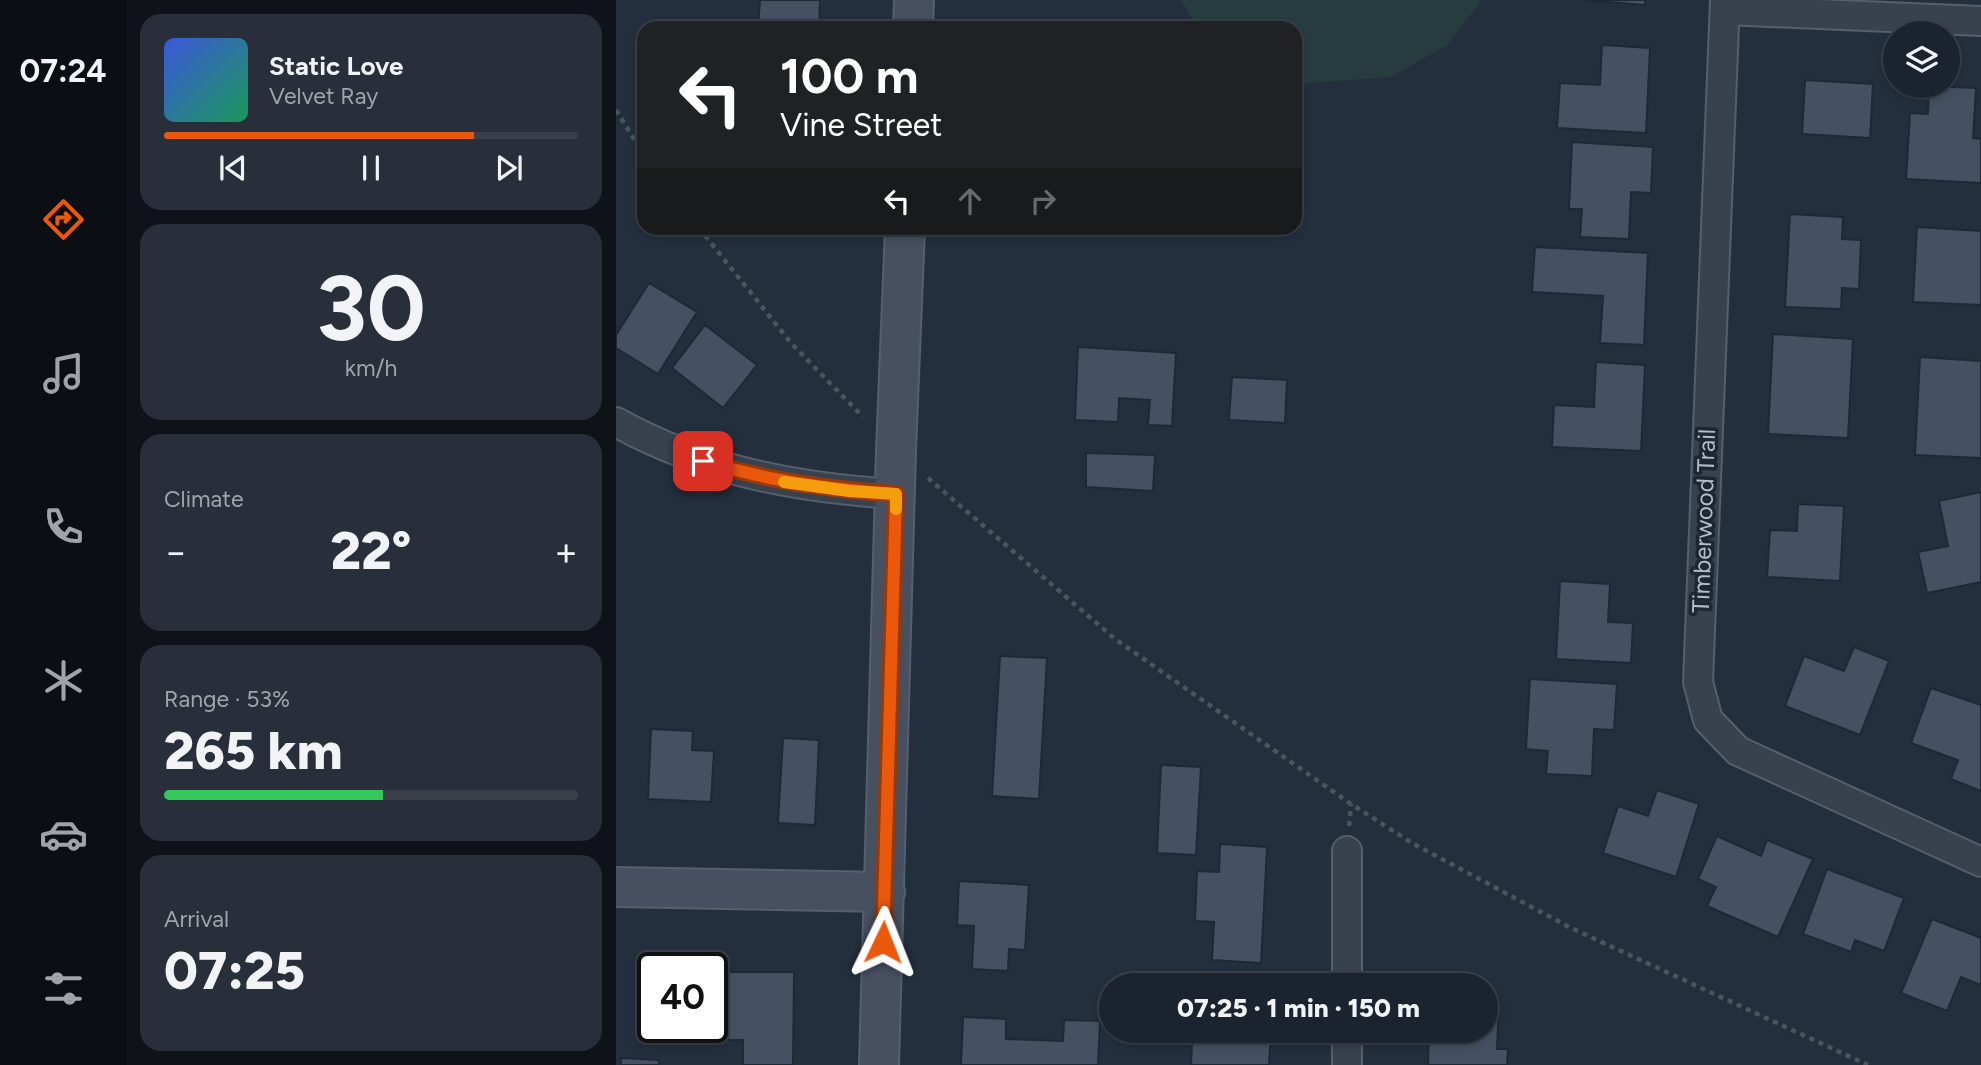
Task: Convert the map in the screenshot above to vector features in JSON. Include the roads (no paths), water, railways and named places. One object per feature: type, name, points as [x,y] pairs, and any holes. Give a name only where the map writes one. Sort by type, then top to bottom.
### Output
[{"type":"street","points":[[913,21],[914,0]]},
{"type":"street","name":"Timberwood Trail","points":[[1981,21],[1725,5],[1698,682],[1708,720],[1738,751],[1981,862]]},
{"type":"street","points":[[879,1065],[885,892],[910,484],[905,235]]},
{"type":"street","points":[[616,422],[642,436],[703,461],[749,475],[798,485],[910,484]]},
{"type":"street","points":[[1347,851],[1347,973]]},
{"type":"street","points":[[616,887],[885,892]]},
{"type":"street","points":[[1347,1043],[1347,1065]]}]
